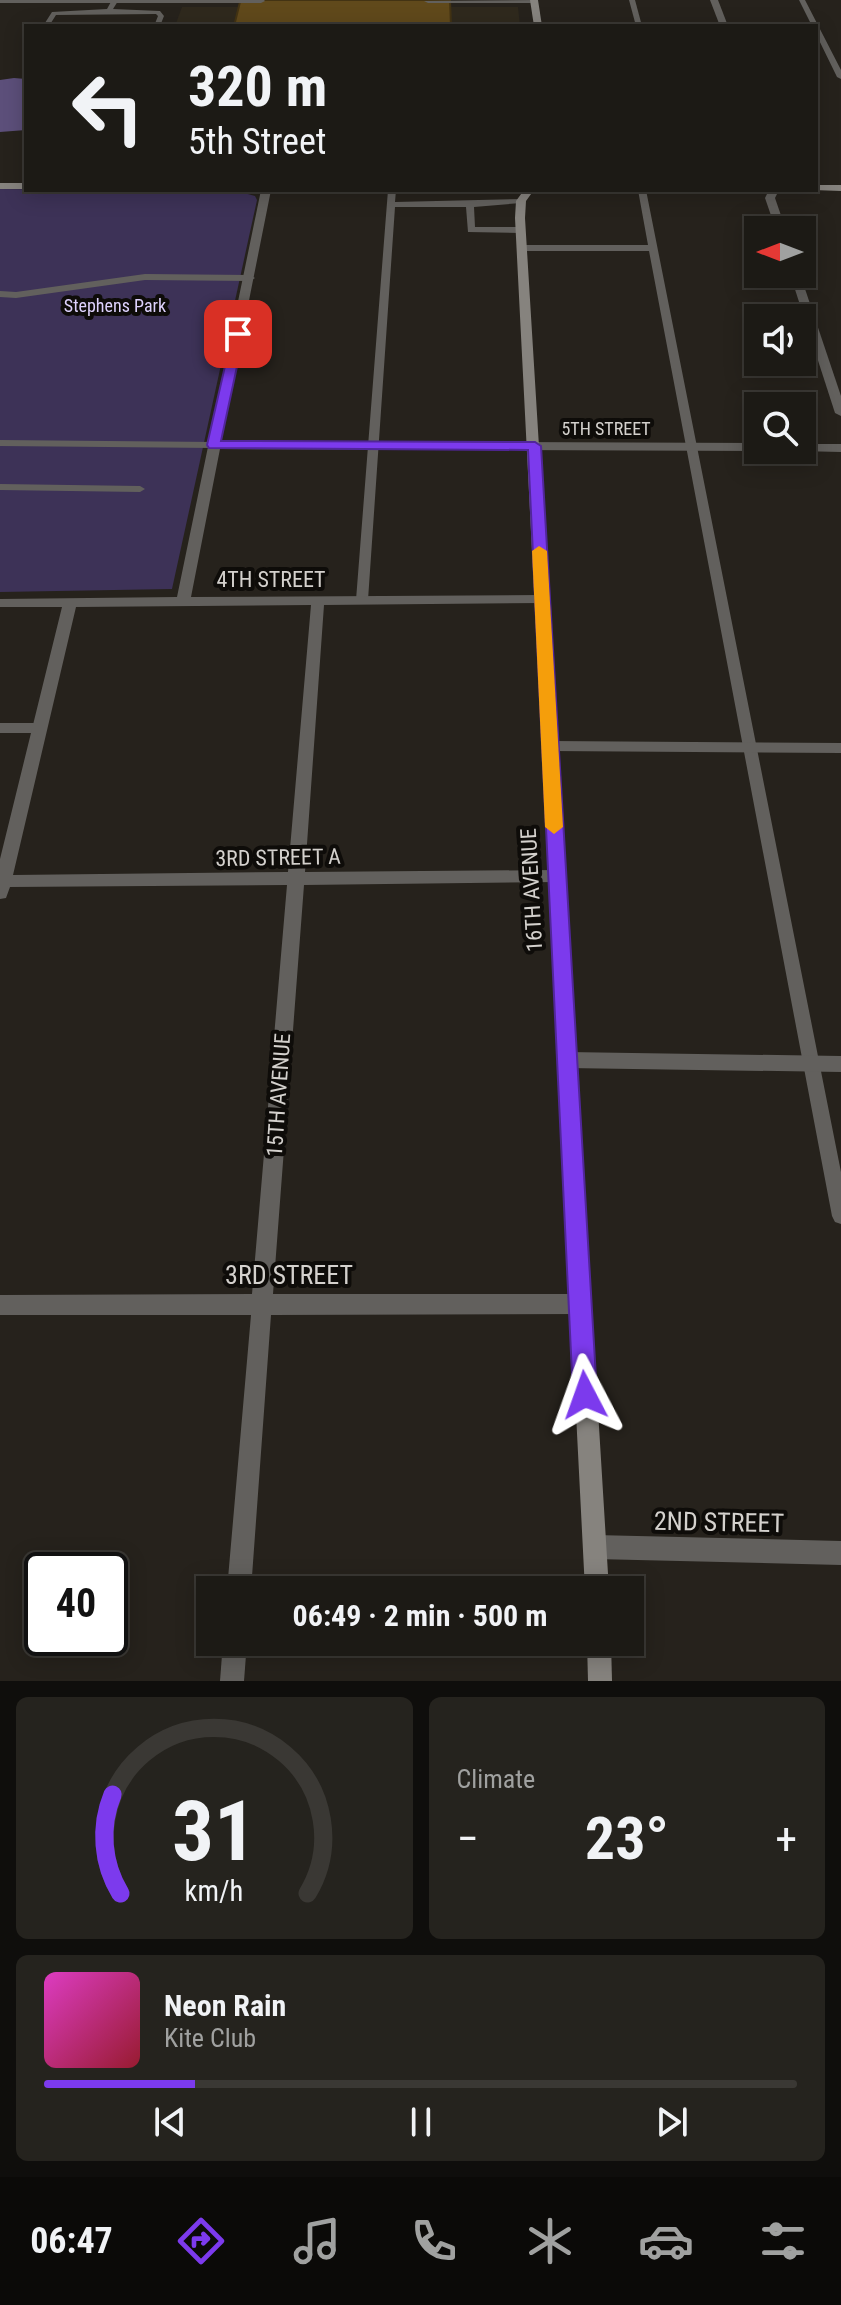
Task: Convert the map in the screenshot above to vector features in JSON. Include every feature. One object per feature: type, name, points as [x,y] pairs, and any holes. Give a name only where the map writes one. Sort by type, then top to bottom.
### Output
[{"type":"street","points":[[714,0],[723,24]]},
{"type":"street","points":[[0,1],[264,1]]},
{"type":"street","points":[[421,1],[534,1],[538,24]]},
{"type":"street","points":[[0,186],[24,186]]},
{"type":"street","points":[[818,188],[841,188]]},
{"type":"street","points":[[183,601],[266,192]]},
{"type":"street","points":[[773,192],[770,198],[776,216]]},
{"type":"street","name":"16TH AVENUE","points":[[525,195],[521,230],[596,1576]]},
{"type":"street","points":[[800,288],[841,413]]},
{"type":"street","name":"5TH STREET","points":[[214,445],[744,447]]},
{"type":"street","points":[[816,448],[841,448]]},
{"type":"street","name":"4TH STREET","points":[[0,603],[542,599]]},
{"type":"street","name":"15TH AVENUE","points":[[240,1576],[318,601]]},
{"type":"street","points":[[1,885],[70,603]]},
{"type":"street","points":[[550,746],[841,748]]},
{"type":"street","name":"3RD STREET A","points":[[1,885],[556,876]]},
{"type":"street","points":[[567,1060],[841,1064]]},
{"type":"street","name":"3RD STREET","points":[[0,1305],[262,1302],[579,1304]]},
{"type":"street","name":"2ND STREET","points":[[595,1547],[841,1553]]},
{"type":"street","points":[[232,1681],[234,1656]]},
{"type":"street","points":[[599,1656],[600,1681]]},
{"type":"lane","points":[[632,0],[638,24]]},
{"type":"lane","points":[[802,0],[814,24]]},
{"type":"lane","points":[[109,11],[115,1]]},
{"type":"lane","points":[[47,24],[54,13],[109,11],[158,12],[161,16],[158,24]]},
{"type":"lane","points":[[818,31],[841,77]]},
{"type":"lane","points":[[362,600],[392,192]]},
{"type":"lane","points":[[642,192],[841,1216]]},
{"type":"lane","points":[[391,205],[426,198],[478,200],[493,204],[525,195]]},
{"type":"lane","points":[[478,200],[471,230],[521,230]]},
{"type":"lane","points":[[493,204],[495,230]]},
{"type":"lane","points":[[522,248],[653,248]]},
{"type":"lane","points":[[0,294],[16,295],[145,277],[250,278]]},
{"type":"lane","points":[[0,443],[214,445]]},
{"type":"lane","points":[[0,487],[140,489]]},
{"type":"lane","points":[[0,728],[40,728]]},
{"type":"shaded area","points":[[182,7],[518,7],[520,24],[176,24]]},
{"type":"shaded area","points":[[24,79],[24,130],[0,132],[0,80]]},
{"type":"green space","name":"Stephens Park","points":[[0,189],[24,189],[24,192],[241,192],[255,196],[257,200],[172,589],[0,592]]},
{"type":"building","points":[[450,0],[451,24],[234,24],[240,2]]},
{"type":"slow traffic","points":[[539,551],[554,827]]},
{"type":"route","points":[[238,334],[214,445],[535,446],[585,1395]]}]
